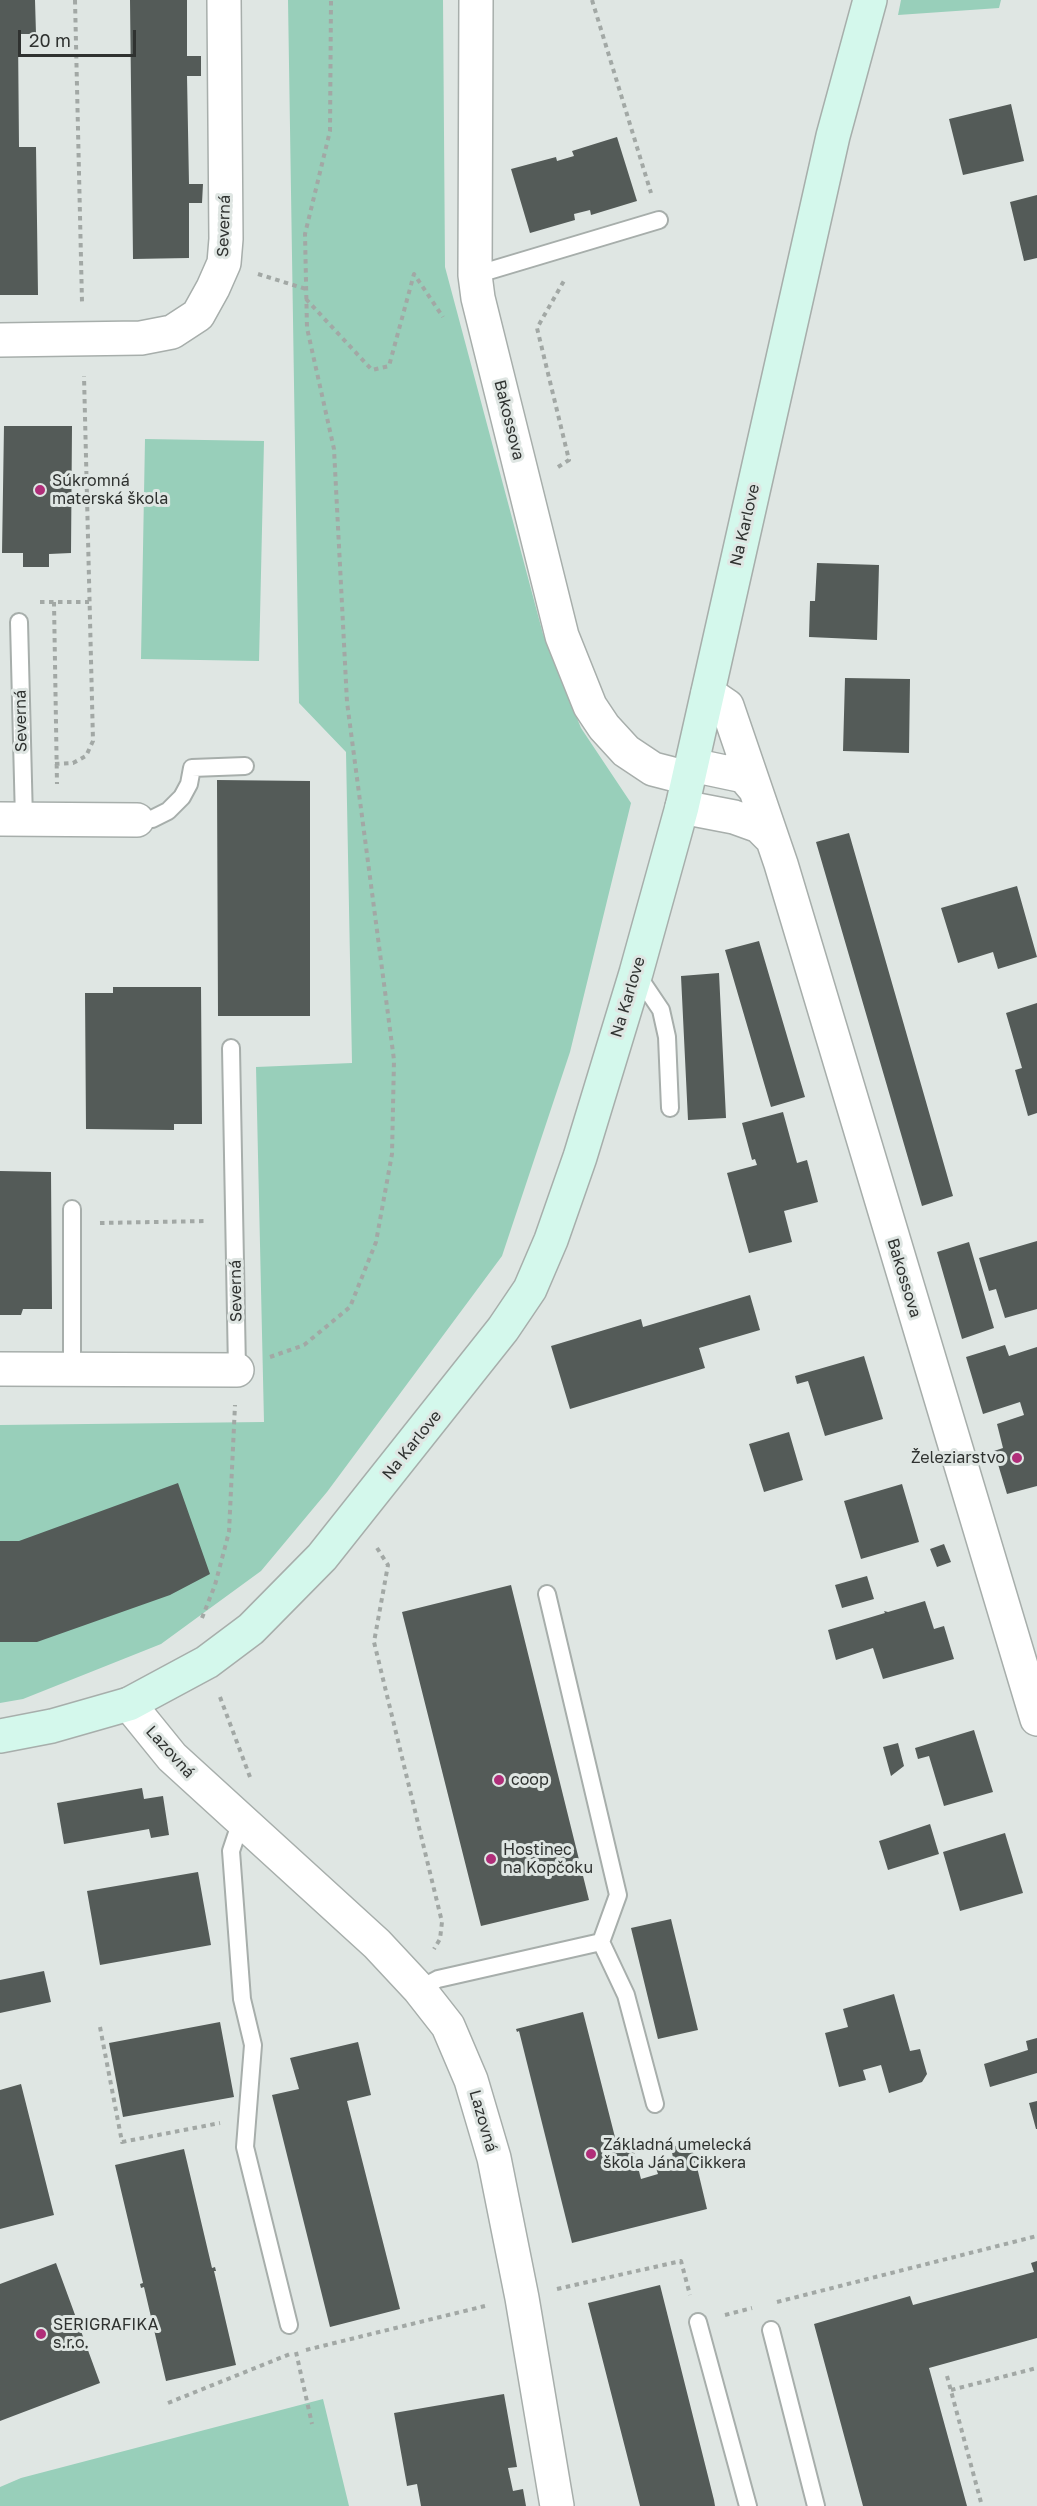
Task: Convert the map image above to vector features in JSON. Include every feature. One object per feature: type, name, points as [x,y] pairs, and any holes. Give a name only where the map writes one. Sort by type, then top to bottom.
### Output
[{"type":"street","name":"Severná","points":[[0,340],[141,338],[172,332],[198,315],[224,263],[226,239],[224,0]]},
{"type":"street","name":"Bakossova","points":[[476,0],[475,275],[562,636],[590,706],[604,727],[626,751],[653,769],[687,783],[734,817],[759,826],[771,838]]},
{"type":"street","name":"Na Karlove","points":[[0,1736],[52,1726],[129,1704],[207,1662],[251,1629],[322,1557],[503,1329],[530,1289],[551,1240],[580,1157],[636,973],[687,783],[833,136],[870,0]]},
{"type":"street","name":"Bakossova","points":[[708,693],[727,706],[781,864],[1037,1719]]},
{"type":"street","name":"Bakossova","points":[[687,783],[744,776],[755,789]]},
{"type":"street","name":"Severná","points":[[12,820],[137,820]]},
{"type":"street","points":[[0,1369],[237,1370]]},
{"type":"street","name":"Lazovná","points":[[129,1704],[172,1757],[377,1944],[419,1989],[448,2026],[471,2080],[494,2158],[522,2298],[557,2506]]},
{"type":"lane","points":[[475,275],[659,220]]},
{"type":"lane","name":"Severná","points":[[12,820],[19,622]]},
{"type":"lane","points":[[137,820],[152,819],[168,811],[182,797],[189,784],[192,768],[245,766]]},
{"type":"lane","points":[[636,973],[661,1010],[667,1037],[670,1108]]},
{"type":"lane","name":"Severná","points":[[231,1048],[237,1370]]},
{"type":"lane","points":[[72,1216],[72,1370]]},
{"type":"lane","points":[[547,1594],[618,1895],[601,1942],[626,1995],[655,2104]]},
{"type":"lane","points":[[241,1821],[231,1851],[242,1999],[253,2045],[245,2147],[289,2325]]},
{"type":"lane","points":[[419,1989],[438,1978],[601,1942]]},
{"type":"lane","points":[[698,2322],[748,2506]]},
{"type":"lane","points":[[771,2330],[816,2506]]},
{"type":"path","points":[[56,764],[74,763],[86,756],[93,741],[75,0]]},
{"type":"path","points":[[199,1624],[215,1585],[229,1532],[237,1370],[304,1345],[350,1307],[376,1242],[392,1154],[394,1060],[347,702],[334,449],[307,328],[305,234],[330,131],[331,0]]},
{"type":"path","points":[[592,0],[659,220]]},
{"type":"path","points":[[549,473],[569,460],[537,328],[587,242]]},
{"type":"path","points":[[224,263],[306,289]]},
{"type":"path","points":[[306,299],[372,370],[389,366],[414,274],[450,327],[488,336]]},
{"type":"path","points":[[33,602],[90,602]]},
{"type":"path","points":[[54,602],[58,788]]},
{"type":"path","points":[[72,1216],[234,1220]]},
{"type":"path","points":[[388,1565],[374,1642],[442,1922],[440,1939],[432,1953]]},
{"type":"path","points":[[219,1696],[252,1781]]},
{"type":"path","points":[[100,2027],[122,2142],[247,2117]]},
{"type":"path","points":[[776,2302],[1037,2236]]},
{"type":"path","points":[[168,2403],[296,2352],[681,2260],[698,2322],[754,2308]]},
{"type":"path","points":[[289,2325],[312,2424]]},
{"type":"path","points":[[951,2390],[1037,2368]]},
{"type":"path","points":[[947,2376],[982,2506]]},
{"type":"green space","points":[[288,0],[443,0],[445,267],[543,634],[581,728],[631,803],[570,1052],[502,1256],[327,1492],[261,1571],[161,1644],[23,1699],[0,1703],[0,1425],[264,1422],[256,1067],[352,1063],[346,752],[299,703]]},
{"type":"green space","points":[[901,0],[1001,0],[999,8],[898,15]]},
{"type":"green space","points":[[145,439],[264,441],[259,661],[141,659]]},
{"type":"green space","points":[[323,2399],[349,2506],[0,2506],[0,2487],[21,2478]]},
{"type":"building","points":[[0,0],[35,0],[36,34],[18,34],[19,147],[36,147],[38,295],[0,295]]},
{"type":"building","points":[[130,0],[187,0],[187,56],[201,56],[201,76],[187,76],[189,184],[203,184],[202,203],[189,203],[189,258],[133,259]]},
{"type":"building","points":[[1011,104],[1024,161],[963,175],[949,119]]},
{"type":"building","points":[[617,137],[637,201],[591,215],[590,210],[574,214],[575,220],[530,233],[511,169],[556,157],[557,161],[574,156],[572,151]]},
{"type":"building","points":[[1037,195],[1037,258],[1024,261],[1010,202]]},
{"type":"building","points":[[4,426],[72,426],[71,553],[49,554],[49,567],[23,567],[23,553],[2,553]]},
{"type":"building","points":[[817,563],[879,565],[877,640],[809,637],[810,601],[815,601]]},
{"type":"building","points":[[845,678],[910,679],[909,753],[843,751]]},
{"type":"building","points":[[217,780],[310,781],[310,1016],[218,1016]]},
{"type":"building","points":[[849,833],[953,1196],[922,1206],[816,842]]},
{"type":"building","points":[[1017,886],[1037,957],[998,969],[993,952],[958,963],[941,908]]},
{"type":"building","points":[[759,941],[805,1097],[771,1107],[725,950]]},
{"type":"building","points":[[719,973],[726,1118],[688,1120],[681,976]]},
{"type":"building","points":[[113,987],[201,987],[202,1124],[174,1124],[174,1130],[86,1129],[85,993],[113,993]]},
{"type":"building","points":[[1037,1003],[1037,1113],[1028,1116],[1015,1070],[1022,1068],[1006,1013]]},
{"type":"building","points":[[783,1112],[797,1163],[807,1160],[818,1202],[784,1211],[792,1242],[749,1253],[727,1173],[757,1165],[755,1159],[752,1160],[742,1123]]},
{"type":"building","points":[[0,1171],[51,1172],[52,1309],[23,1309],[21,1315],[0,1315]]},
{"type":"building","points":[[1037,1241],[1037,1309],[1005,1318],[996,1289],[989,1291],[979,1258]]},
{"type":"building","points":[[969,1242],[994,1328],[962,1339],[937,1252]]},
{"type":"building","points":[[750,1295],[760,1330],[699,1348],[705,1368],[570,1409],[551,1346],[641,1319],[643,1327]]},
{"type":"building","points":[[1005,1345],[1009,1356],[1037,1347],[1037,1486],[1007,1494],[994,1451],[1003,1448],[997,1424],[1024,1415],[1020,1402],[983,1414],[966,1357]]},
{"type":"building","points":[[864,1356],[883,1419],[825,1436],[808,1381],[797,1384],[795,1376]]},
{"type":"building","points":[[789,1432],[803,1480],[764,1492],[749,1444]]},
{"type":"building","points":[[178,1483],[210,1574],[170,1595],[37,1642],[0,1642],[0,1541],[19,1541]]},
{"type":"building","points":[[902,1484],[919,1542],[861,1559],[844,1501]]},
{"type":"building","points":[[944,1544],[951,1562],[937,1567],[930,1549]]},
{"type":"building","points":[[867,1576],[874,1599],[842,1608],[835,1585]]},
{"type":"building","points":[[511,1585],[589,1900],[481,1926],[402,1612]]},
{"type":"building","points":[[925,1601],[934,1629],[944,1626],[954,1659],[883,1679],[873,1648],[836,1660],[828,1630],[885,1613],[884,1611],[888,1612]]},
{"type":"building","points":[[974,1730],[993,1792],[944,1806],[929,1756],[918,1759],[915,1748]]},
{"type":"building","points":[[898,1743],[904,1766],[891,1776],[883,1747]]},
{"type":"building","points":[[142,1788],[144,1799],[163,1796],[169,1835],[151,1838],[149,1829],[64,1844],[57,1803]]},
{"type":"building","points":[[930,1824],[939,1854],[888,1870],[879,1841]]},
{"type":"building","points":[[1005,1833],[1023,1893],[960,1911],[943,1852]]},
{"type":"building","points":[[198,1872],[211,1945],[100,1965],[87,1891]]},
{"type":"building","points":[[671,1919],[698,2030],[658,2039],[631,1928]]},
{"type":"building","points":[[44,1971],[51,2002],[0,2013],[0,1980]]},
{"type":"building","points":[[894,1994],[910,2051],[920,2049],[927,2074],[922,2082],[889,2093],[881,2065],[863,2070],[866,2080],[839,2087],[825,2033],[848,2027],[843,2009]]},
{"type":"building","points":[[583,2012],[617,2145],[631,2140],[641,2179],[658,2174],[656,2168],[674,2163],[671,2147],[691,2142],[707,2209],[572,2243],[519,2031],[517,2032],[516,2029]]},
{"type":"building","points":[[220,2022],[234,2097],[123,2117],[109,2043]]},
{"type":"building","points":[[1037,2038],[1037,2073],[990,2087],[984,2064],[1028,2050],[1026,2041]]},
{"type":"building","points":[[358,2042],[371,2095],[347,2101],[400,2309],[330,2327],[272,2095],[299,2089],[290,2058]]},
{"type":"building","points":[[21,2084],[54,2215],[0,2229],[0,2090]]},
{"type":"building","points":[[1037,2101],[1037,2129],[1036,2129],[1029,2103]]},
{"type":"building","points":[[184,2149],[212,2268],[215,2267],[216,2271],[214,2271],[236,2365],[166,2381],[144,2287],[141,2288],[140,2284],[143,2283],[115,2165]]},
{"type":"building","points":[[1037,2261],[1037,2338],[929,2368],[967,2506],[863,2506],[814,2324],[910,2296],[913,2305],[1034,2272],[1031,2263]]},
{"type":"building","name":"SERIGRAFIKA s.r.o.","points":[[56,2263],[100,2383],[0,2421],[0,2284]]},
{"type":"building","points":[[660,2285],[715,2506],[640,2506],[588,2303]]},
{"type":"building","points":[[504,2394],[517,2467],[508,2468],[513,2491],[523,2489],[526,2506],[421,2506],[417,2484],[407,2486],[394,2413]]},
{"type":"place","name":"Súkromná materská škola","points":[[40,490]]},
{"type":"place","name":"Železiarstvo","points":[[1017,1458]]},
{"type":"place","name":"coop","points":[[499,1780]]},
{"type":"place","name":"Hostinec na Kopčoku","points":[[491,1859]]},
{"type":"place","name":"Základná umelecká škola Jána Cikkera","points":[[591,2154]]},
{"type":"place","name":"SERIGRAFIKA s.r.o.","points":[[41,2334]]}]
